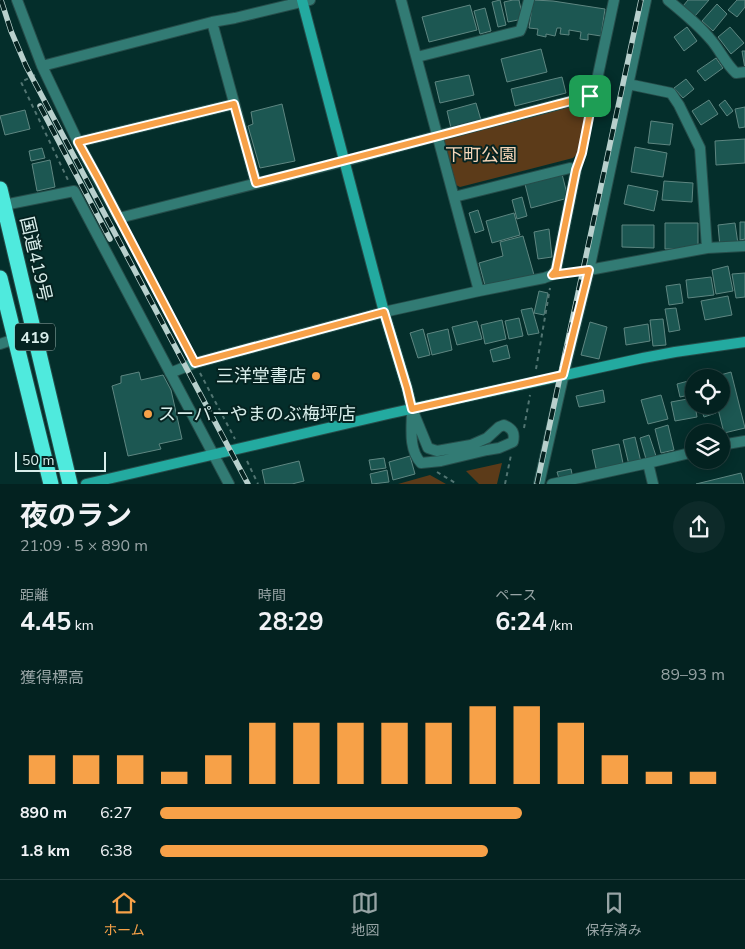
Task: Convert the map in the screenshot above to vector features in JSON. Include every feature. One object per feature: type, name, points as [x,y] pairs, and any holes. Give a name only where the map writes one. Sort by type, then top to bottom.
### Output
[{"type":"highway","name":"国道419号","points":[[0,190],[70,484]]},
{"type":"highway","name":"419","points":[[0,278],[51,484]]},
{"type":"street","points":[[17,0],[41,70],[119,218],[590,96],[595,89],[614,0]]},
{"type":"street","points":[[401,0],[479,291]]},
{"type":"street","points":[[417,57],[520,31],[529,0]]},
{"type":"street","points":[[539,484],[589,270],[646,0]]},
{"type":"street","points":[[668,0],[687,15],[712,41],[730,68],[736,73],[745,72]]},
{"type":"street","points":[[41,70],[212,22],[305,1],[384,312],[412,409],[428,448],[437,451],[471,445],[487,438],[504,425],[511,428],[514,435],[513,442],[499,448],[441,461],[421,463],[416,458],[412,444],[412,409]]},
{"type":"street","points":[[212,22],[256,183]]},
{"type":"street","points":[[628,84],[672,93],[700,148],[707,248]]},
{"type":"street","points":[[78,142],[234,104]]},
{"type":"street","points":[[170,373],[195,363],[384,312],[544,278],[552,275],[556,270],[576,170],[570,168],[454,197]]},
{"type":"street","points":[[4,205],[74,191],[229,484]]},
{"type":"street","points":[[589,270],[707,248],[745,246]]},
{"type":"street","points":[[0,344],[15,339]]},
{"type":"street","points":[[86,484],[563,375],[675,352],[745,342]]},
{"type":"street","points":[[730,444],[745,441]]},
{"type":"street","points":[[552,484],[685,454]]},
{"type":"street","points":[[648,463],[653,484]]},
{"type":"path","points":[[41,70],[21,82],[74,191]]},
{"type":"path","points":[[576,170],[582,153],[592,102],[590,96]]},
{"type":"path","points":[[119,218],[236,440]]},
{"type":"path","points":[[536,369],[552,275],[589,270]]},
{"type":"path","points":[[523,431],[530,395]]},
{"type":"path","points":[[505,484],[512,450]]},
{"type":"path","points":[[247,461],[258,484]]},
{"type":"path","points":[[431,468],[457,484]]},
{"type":"green space","name":"下町公園","points":[[581,102],[588,107],[577,154],[573,158],[460,187],[454,184],[444,141],[447,137]]},
{"type":"green space","points":[[502,463],[497,484],[479,484],[466,471]]},
{"type":"green space","points":[[430,475],[446,484],[398,484]]},
{"type":"building","points":[[500,0],[506,25],[498,27],[492,2]]},
{"type":"building","points":[[519,0],[523,19],[508,22],[504,2]]},
{"type":"building","points":[[533,0],[605,9],[601,36],[588,34],[588,40],[580,39],[581,32],[569,30],[569,35],[560,34],[561,28],[557,28],[555,36],[537,35],[538,29],[529,28]]},
{"type":"building","points":[[688,0],[709,0],[695,16],[683,6]]},
{"type":"building","points":[[737,0],[745,0],[745,7],[737,17],[728,10]]},
{"type":"building","points":[[717,4],[727,14],[713,31],[702,21]]},
{"type":"building","points":[[470,5],[477,30],[429,42],[422,17]]},
{"type":"building","points":[[485,8],[491,31],[480,34],[474,11]]},
{"type":"building","points":[[687,27],[697,41],[684,51],[674,37]]},
{"type":"building","points":[[730,27],[744,43],[731,54],[718,37]]},
{"type":"building","points":[[541,49],[547,72],[507,82],[501,59]]},
{"type":"building","points":[[742,51],[745,51],[745,69]]},
{"type":"building","points":[[716,58],[723,68],[705,81],[697,71]]},
{"type":"building","points":[[469,75],[474,95],[440,103],[435,82]]},
{"type":"building","points":[[562,77],[566,93],[515,106],[511,89]]},
{"type":"building","points":[[686,79],[694,89],[683,98],[674,88]]},
{"type":"building","points":[[709,100],[718,114],[701,125],[692,111]]},
{"type":"building","points":[[725,100],[733,111],[727,116],[719,105]]},
{"type":"building","points":[[476,103],[481,120],[451,128],[447,111]]},
{"type":"building","points":[[282,104],[295,161],[260,168],[248,126],[253,124],[251,112]]},
{"type":"building","points":[[745,107],[745,127],[739,128],[735,109]]},
{"type":"building","points":[[25,110],[30,129],[5,135],[0,116]]},
{"type":"building","points":[[651,121],[673,124],[670,145],[648,143]]},
{"type":"building","points":[[745,139],[745,163],[716,165],[715,141]]},
{"type":"building","points":[[635,147],[667,153],[663,177],[631,172]]},
{"type":"building","points":[[42,148],[45,158],[31,161],[29,151]]},
{"type":"building","points":[[50,160],[55,187],[37,191],[32,164]]},
{"type":"building","points":[[562,174],[568,198],[531,208],[525,184]]},
{"type":"building","points":[[664,181],[693,183],[692,202],[662,200]]},
{"type":"building","points":[[628,185],[658,191],[654,211],[624,204]]},
{"type":"building","points":[[522,197],[527,216],[517,219],[512,200]]},
{"type":"building","points":[[478,210],[484,230],[475,233],[469,213]]},
{"type":"building","points":[[514,213],[520,235],[492,243],[486,221]]},
{"type":"building","points":[[740,222],[745,222],[745,239],[740,240]]},
{"type":"building","points":[[665,223],[698,223],[698,249],[665,249]]},
{"type":"building","points":[[735,223],[738,244],[720,247],[718,225]]},
{"type":"building","points":[[622,225],[654,225],[654,248],[622,247]]},
{"type":"building","points":[[549,229],[552,257],[538,259],[534,232]]},
{"type":"building","points":[[523,236],[534,275],[486,289],[479,263],[503,256],[500,242]]},
{"type":"building","points":[[728,266],[733,291],[716,294],[712,270]]},
{"type":"building","points":[[745,273],[745,297],[736,298],[732,274]]},
{"type":"building","points":[[711,277],[714,295],[688,298],[686,280]]},
{"type":"building","points":[[680,284],[683,303],[669,305],[666,286]]},
{"type":"building","points":[[539,291],[548,293],[544,315],[534,313]]},
{"type":"building","points":[[728,296],[732,315],[705,320],[701,301]]},
{"type":"building","points":[[532,308],[539,333],[528,335],[521,310]]},
{"type":"building","points":[[676,308],[680,330],[669,332],[665,309]]},
{"type":"building","points":[[519,318],[523,336],[509,339],[505,321]]},
{"type":"building","points":[[663,319],[666,345],[653,346],[650,320]]},
{"type":"building","points":[[502,320],[506,339],[485,344],[481,325]]},
{"type":"building","points":[[477,321],[482,339],[457,345],[452,327]]},
{"type":"building","points":[[590,322],[607,327],[599,359],[581,355]]},
{"type":"building","points":[[648,324],[650,341],[626,345],[624,328]]},
{"type":"building","points":[[423,329],[430,355],[418,358],[410,333]]},
{"type":"building","points":[[448,329],[452,350],[432,355],[427,334]]},
{"type":"building","points":[[507,345],[510,358],[493,362],[490,350]]},
{"type":"building","name":"スーパーやまのぶ梅坪店","points":[[139,372],[141,380],[163,375],[171,390],[182,439],[159,444],[161,449],[128,456],[112,386],[121,383],[121,376]]},
{"type":"building","points":[[730,372],[745,428],[730,432],[730,424],[722,424],[719,414],[730,414]]},
{"type":"building","points":[[685,382],[685,396],[680,397],[677,384]]},
{"type":"building","points":[[603,390],[605,402],[579,407],[576,396]]},
{"type":"building","points":[[661,395],[668,419],[648,424],[641,400]]},
{"type":"building","points":[[685,399],[685,414],[696,414],[697,417],[675,421],[671,402]]},
{"type":"building","points":[[668,425],[674,450],[661,453],[655,429]]},
{"type":"building","points":[[649,435],[656,456],[646,459],[640,438]]},
{"type":"building","points":[[635,437],[641,462],[629,465],[623,440]]},
{"type":"building","points":[[619,444],[624,468],[597,473],[592,450]]},
{"type":"building","points":[[410,456],[415,474],[393,480],[389,462]]},
{"type":"building","points":[[384,458],[386,468],[371,470],[369,460]]},
{"type":"building","points":[[299,461],[304,481],[292,484],[265,484],[262,470]]},
{"type":"building","points":[[571,469],[573,479],[560,482],[557,472]]},
{"type":"building","points":[[387,470],[389,482],[372,484],[370,474]]},
{"type":"building","points":[[741,473],[744,484],[696,484]]},
{"type":"railway","points":[[1,0],[11,31],[26,66],[248,484]]},
{"type":"railway","points":[[537,484],[641,0]]},
{"type":"railway","points":[[40,106],[110,239]]},
{"type":"place","name":"三洋堂書店","points":[[316,376]]},
{"type":"place","name":"スーパーやまのぶ梅坪店","points":[[148,414]]},
{"type":"route","points":[[590,96],[592,102],[582,153],[576,170],[556,270],[552,275],[589,270],[563,375],[412,409],[384,312],[195,363],[78,142],[234,104],[256,183],[590,96]]}]
